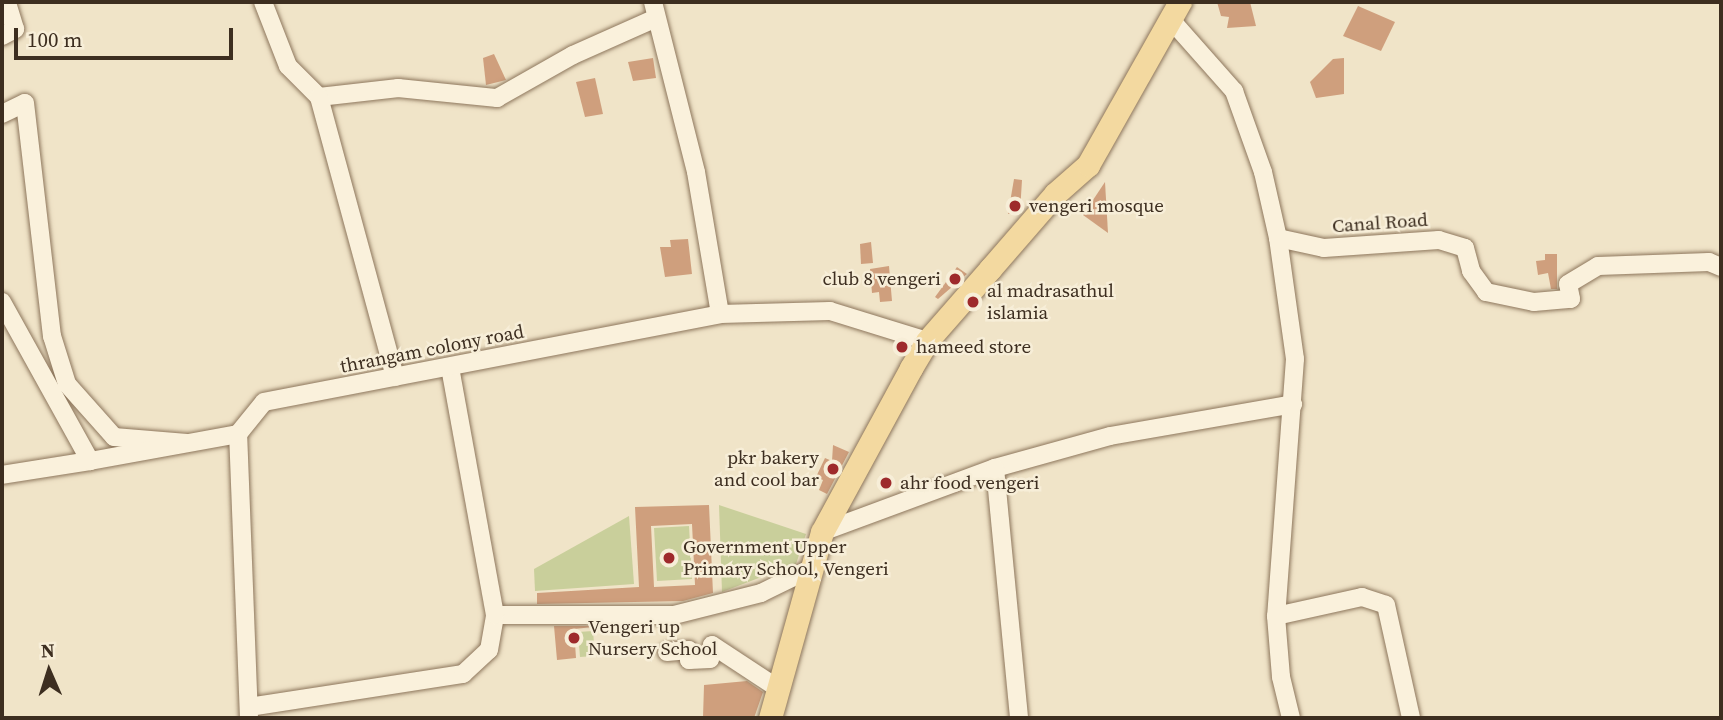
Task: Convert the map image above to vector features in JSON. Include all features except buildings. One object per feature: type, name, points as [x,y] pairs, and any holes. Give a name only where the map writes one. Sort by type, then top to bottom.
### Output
[{"type":"main road","points":[[770,718],[822,532],[927,341],[1055,194],[1088,165],[1176,11]]},
{"type":"street","points":[[2,36],[15,29],[7,2]]},
{"type":"street","points":[[263,2],[288,66],[319,97],[395,377]]},
{"type":"street","points":[[319,97],[398,88],[497,99],[654,10],[696,172],[720,314]]},
{"type":"street","points":[[1176,11],[1234,90],[1263,172],[1278,238],[1295,359],[1276,617],[1280,677],[1291,718]]},
{"type":"street","points":[[2,114],[24,103],[52,337],[67,384],[114,437],[187,443]]},
{"type":"street","name":"Canal Road","points":[[1278,238],[1324,248],[1439,240],[1465,248],[1471,271],[1486,292],[1534,302],[1571,299],[1568,284],[1598,266],[1709,262],[1721,267]]},
{"type":"street","points":[[2,302],[90,461]]},
{"type":"street","name":"thrangam colony road","points":[[238,434],[264,402],[720,314],[830,311],[927,341]]},
{"type":"street","points":[[2,475],[238,434],[249,713],[463,674],[489,650],[495,615],[450,367]]},
{"type":"street","points":[[822,532],[995,468],[1110,436],[1293,404]]},
{"type":"street","points":[[995,468],[1019,718]]},
{"type":"street","points":[[495,615],[674,615],[761,593],[812,568]]},
{"type":"street","points":[[1276,617],[1362,597],[1386,605],[1411,718]]},
{"type":"street","points":[[667,652],[689,650],[689,660],[710,659],[712,645],[779,689]]},
{"type":"green space","points":[[719,505],[806,534],[796,564],[722,592]]},
{"type":"green space","points":[[629,516],[634,584],[535,591],[534,569]]},
{"type":"green space","points":[[689,526],[692,579],[657,581],[654,528]]},
{"type":"green space","points":[[593,631],[595,656],[580,657],[578,632]]},
{"type":"place","name":"vengeri mosque","points":[[1015,206]]},
{"type":"place","name":"club 8 vengeri","points":[[955,279]]},
{"type":"place","name":"al madrasathul islamia","points":[[973,302]]},
{"type":"place","name":"hameed store","points":[[902,347]]},
{"type":"place","name":"pkr bakery and cool bar","points":[[833,469]]},
{"type":"place","name":"ahr food vengeri","points":[[886,483]]},
{"type":"place","name":"Government Upper Primary School, Vengeri","points":[[669,558]]},
{"type":"place","name":"Vengeri up Nursery School","points":[[574,638]]}]
